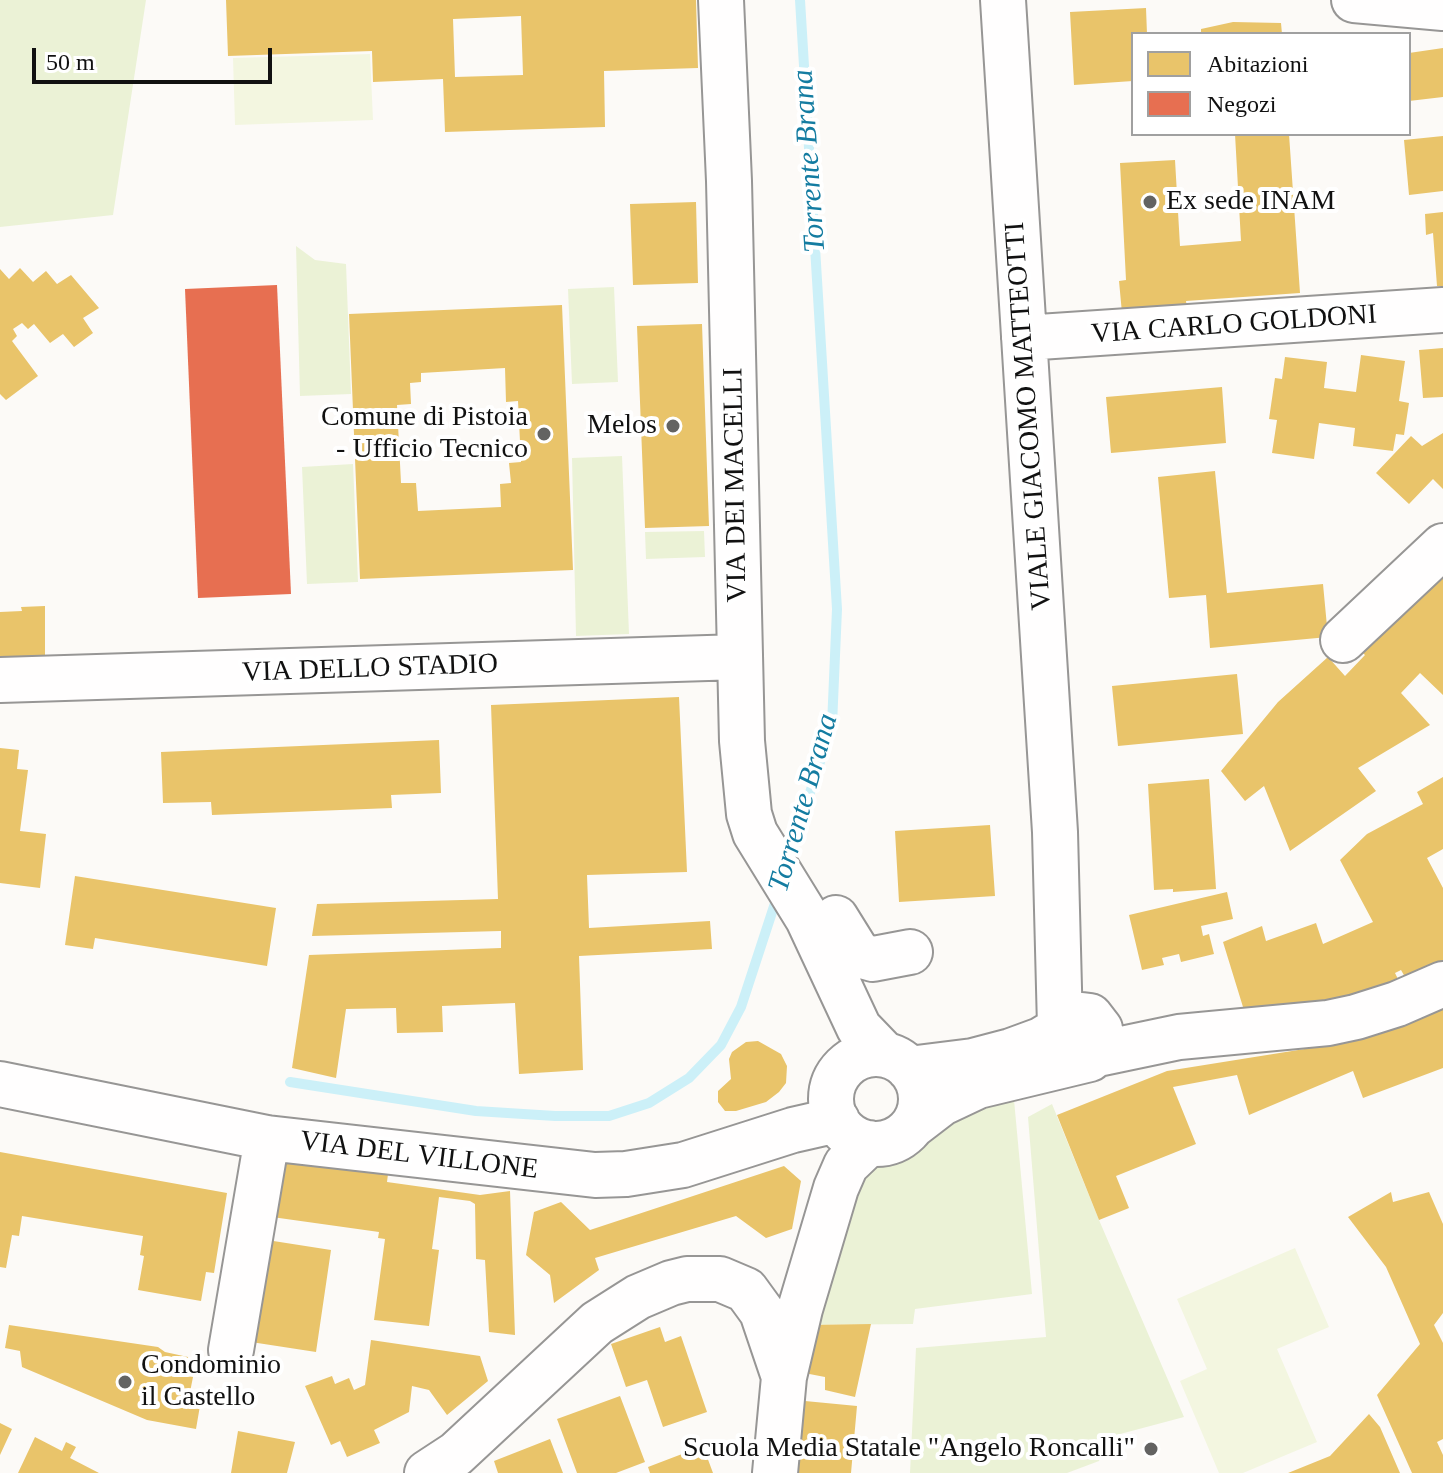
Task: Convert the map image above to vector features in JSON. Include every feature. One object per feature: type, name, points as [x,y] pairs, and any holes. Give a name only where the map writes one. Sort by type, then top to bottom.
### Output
[{"type":"street","name":"VIA DEI MACELLI","points":[[721,0],[746,799],[755,833],[822,929]]},
{"type":"street","name":"VIALE GIACOMO MATTEOTTI","points":[[1003,0],[1055,832],[1082,1034]]},
{"type":"street","points":[[1354,0],[1443,8]]},
{"type":"street","name":"VIA CARLO GOLDONI","points":[[1024,338],[1443,310]]},
{"type":"street","points":[[1343,640],[1443,546]]},
{"type":"street","name":"VIA DELLO STADIO","points":[[0,680],[740,657]]},
{"type":"street","points":[[822,929],[859,1028],[918,1082],[921,1098],[912,1126]]},
{"type":"street","points":[[822,929],[859,955],[873,959],[910,952]]},
{"type":"street","points":[[1082,1034],[1077,1063],[1052,1066],[978,1086],[942,1103],[898,1139],[882,1143],[853,1132],[831,1095],[834,1082],[843,1069],[862,1056],[897,1062],[973,1061],[1041,1040],[1082,1034],[1117,1032],[1179,1037],[1328,1023],[1397,1004],[1443,984]]},
{"type":"street","name":"VIA DEL VILLONE","points":[[0,1084],[267,1138],[557,1172],[626,1174],[683,1165],[793,1130],[853,1132]]},
{"type":"street","points":[[775,1473],[784,1377],[800,1309],[836,1188],[846,1165],[853,1132]]},
{"type":"street","points":[[231,1350],[267,1138]]},
{"type":"street","points":[[427,1473],[465,1446],[597,1323],[638,1297],[671,1283],[687,1279],[720,1279],[746,1290],[762,1312],[784,1377]]},
{"type":"green space","points":[[0,0],[146,0],[113,215],[0,227]]},
{"type":"green space","points":[[370,54],[373,120],[235,125],[233,58]]},
{"type":"green space","points":[[296,246],[315,260],[346,264],[351,394],[300,396]]},
{"type":"green space","points":[[614,287],[618,382],[572,384],[568,289]]},
{"type":"green space","points":[[622,456],[629,634],[576,636],[572,458]]},
{"type":"green space","points":[[353,464],[358,582],[307,584],[302,467]]},
{"type":"green space","points":[[704,531],[705,557],[646,559],[645,532]]},
{"type":"green space","points":[[1013,1089],[1032,1294],[915,1309],[913,1324],[808,1325],[864,1174],[880,1158],[907,1120]]},
{"type":"green space","points":[[1052,1104],[1184,1417],[1109,1437],[1099,1461],[1067,1473],[910,1473],[916,1348],[1046,1337],[1028,1117]]},
{"type":"green space","points":[[1295,1248],[1329,1327],[1277,1349],[1317,1442],[1243,1473],[1219,1473],[1180,1381],[1207,1369],[1177,1299]]},
{"type":"building: Abitazioni","points":[[226,0],[696,0],[698,68],[604,71],[605,127],[445,132],[443,79],[373,82],[372,51],[228,56]],"holes":[[[521,16],[523,75],[455,77],[453,19]]]},
{"type":"building: Abitazioni","points":[[1146,8],[1147,32],[1131,32],[1131,81],[1074,85],[1070,12]]},
{"type":"building: Abitazioni","points":[[1233,22],[1281,23],[1282,32],[1201,32],[1201,29]]},
{"type":"building: Abitazioni","points":[[1443,48],[1443,97],[1411,101],[1411,53]]},
{"type":"building: Abitazioni","name":"Ex sede INAM","points":[[1235,136],[1289,136],[1300,293],[1186,301],[1187,308],[1122,313],[1119,281],[1126,280],[1120,163],[1175,160],[1180,246],[1241,241]]},
{"type":"building: Abitazioni","points":[[1443,136],[1443,191],[1409,195],[1404,140]]},
{"type":"building: Abitazioni","points":[[696,202],[698,283],[633,285],[630,204]]},
{"type":"building: Abitazioni","points":[[1443,212],[1443,286],[1437,286],[1433,233],[1426,235],[1425,214]]},
{"type":"building: Abitazioni","points":[[20,268],[33,282],[46,271],[57,284],[71,275],[99,308],[83,318],[93,333],[74,347],[63,334],[50,343],[34,324],[28,329],[22,323],[13,329],[17,336],[12,341],[38,376],[6,400],[0,394],[0,269],[9,279]]},
{"type":"building: Abitazioni","name":"Comune di Pistoia - Ufficio Tecnico","points":[[562,305],[573,570],[360,579],[349,314]],"holes":[[[505,368],[506,402],[518,401],[521,462],[509,463],[511,483],[500,484],[501,507],[418,511],[416,483],[401,483],[397,405],[411,404],[410,383],[421,382],[421,373]]]},
{"type":"building: Abitazioni","name":"Melos","points":[[702,324],[709,526],[645,528],[637,326]]},
{"type":"building: Abitazioni","points":[[1443,348],[1443,397],[1423,398],[1419,350]]},
{"type":"building: Abitazioni","points":[[1361,355],[1405,361],[1399,401],[1409,403],[1404,435],[1396,434],[1393,451],[1353,446],[1355,428],[1319,423],[1314,459],[1272,453],[1277,420],[1269,419],[1275,378],[1282,379],[1285,357],[1327,362],[1324,388],[1356,392]]},
{"type":"building: Abitazioni","points":[[1222,387],[1226,443],[1111,453],[1106,397]]},
{"type":"building: Abitazioni","points":[[1443,433],[1443,489],[1433,479],[1409,504],[1376,473],[1411,436],[1422,446]]},
{"type":"building: Abitazioni","points":[[1215,471],[1227,593],[1323,584],[1328,637],[1210,648],[1206,595],[1169,598],[1158,477]]},
{"type":"building: Abitazioni","points":[[1443,562],[1443,695],[1420,673],[1401,693],[1430,725],[1358,768],[1376,791],[1290,851],[1264,786],[1245,801],[1221,771],[1278,702],[1328,657],[1345,676],[1365,655],[1360,650]]},
{"type":"building: Abitazioni","points":[[45,606],[45,658],[0,659],[0,612]]},
{"type":"building: Abitazioni","points":[[1237,674],[1243,734],[1118,746],[1112,686]]},
{"type":"building: Abitazioni","points":[[679,697],[687,872],[587,875],[589,928],[710,921],[712,949],[579,956],[583,1070],[519,1074],[515,1003],[442,1006],[443,1032],[397,1033],[396,1008],[346,1009],[336,1078],[292,1068],[309,955],[501,948],[501,931],[312,936],[317,904],[498,899],[491,705]]},
{"type":"building: Abitazioni","points":[[439,740],[441,793],[391,795],[392,808],[212,815],[211,802],[163,803],[161,752]]},
{"type":"building: Abitazioni","points":[[0,748],[19,750],[17,769],[28,770],[20,831],[46,834],[40,888],[0,883]]},
{"type":"building: Abitazioni","points":[[1443,777],[1443,849],[1427,858],[1443,888],[1443,965],[1409,984],[1401,970],[1395,973],[1401,985],[1247,1020],[1223,942],[1262,926],[1266,941],[1316,923],[1323,944],[1373,922],[1340,860],[1367,834],[1423,804],[1417,792]]},
{"type":"building: Abitazioni","points":[[1209,779],[1216,889],[1154,890],[1148,784]]},
{"type":"building: Abitazioni","points":[[990,825],[995,896],[899,902],[895,831]]},
{"type":"building: Abitazioni","points":[[75,876],[276,908],[267,966],[95,938],[93,949],[65,945]]},
{"type":"building: Abitazioni","points":[[1227,892],[1233,919],[1201,926],[1203,936],[1209,934],[1214,954],[1181,962],[1179,954],[1162,958],[1164,965],[1142,970],[1129,915]]},
{"type":"building: Abitazioni","points":[[1443,1006],[1443,1068],[1363,1098],[1353,1071],[1249,1115],[1237,1075],[1173,1087],[1196,1144],[1116,1176],[1129,1208],[1099,1220],[1057,1115],[1167,1071],[1342,1043]]},
{"type":"building: Abitazioni","points":[[758,1041],[781,1054],[787,1066],[786,1083],[766,1102],[725,1111],[718,1102],[718,1091],[731,1079],[729,1059],[732,1052],[746,1042]]},
{"type":"building: Abitazioni","points":[[0,1152],[227,1193],[214,1273],[206,1272],[201,1301],[138,1290],[144,1256],[140,1255],[143,1236],[22,1216],[19,1236],[12,1235],[6,1268],[0,1267]]},
{"type":"building: Abitazioni","points":[[280,1159],[388,1174],[387,1182],[480,1195],[510,1191],[515,1335],[489,1332],[485,1260],[476,1259],[475,1204],[439,1197],[432,1249],[439,1250],[429,1326],[374,1320],[385,1239],[378,1238],[379,1232],[272,1217]]},
{"type":"building: Abitazioni","points":[[784,1166],[801,1181],[792,1229],[766,1238],[736,1216],[595,1258],[599,1270],[554,1303],[550,1275],[526,1255],[534,1212],[561,1202],[590,1230]]},
{"type":"building: Abitazioni","points":[[1391,1192],[1393,1202],[1429,1192],[1443,1224],[1443,1313],[1434,1325],[1443,1343],[1443,1439],[1437,1442],[1443,1455],[1443,1473],[1412,1473],[1377,1395],[1420,1344],[1386,1267],[1348,1217]]},
{"type":"building: Abitazioni","points":[[267,1240],[331,1250],[316,1352],[251,1342]]},
{"type":"building: Abitazioni","points":[[871,1324],[855,1397],[825,1390],[825,1377],[799,1372],[808,1325]]},
{"type":"building: Abitazioni","name":"Condominio il Castello","points":[[9,1325],[158,1347],[165,1352],[188,1357],[186,1370],[194,1372],[190,1392],[202,1394],[196,1429],[147,1420],[22,1367],[20,1351],[5,1348]]},
{"type":"building: Abitazioni","points":[[660,1327],[665,1342],[681,1336],[707,1412],[663,1427],[647,1380],[626,1387],[611,1344]]},
{"type":"building: Abitazioni","points":[[371,1340],[480,1356],[488,1381],[447,1415],[429,1390],[412,1386],[409,1412],[374,1430],[380,1443],[347,1457],[340,1441],[331,1445],[305,1386],[332,1376],[335,1384],[349,1378],[354,1390],[365,1385]]},
{"type":"building: Abitazioni","points":[[620,1396],[645,1462],[616,1473],[577,1473],[557,1419]]},
{"type":"building: Abitazioni","points":[[805,1401],[857,1406],[851,1473],[798,1473]]},
{"type":"building: Abitazioni","points":[[1369,1414],[1380,1427],[1400,1473],[1288,1473],[1330,1456]]},
{"type":"building: Abitazioni","points":[[0,1423],[12,1429],[0,1455]]},
{"type":"building: Abitazioni","points":[[238,1431],[295,1442],[287,1473],[231,1473]]},
{"type":"building: Abitazioni","points":[[35,1437],[62,1451],[66,1442],[76,1447],[70,1458],[99,1473],[18,1473]]},
{"type":"building: Abitazioni","points":[[550,1439],[563,1473],[498,1473],[494,1461]]},
{"type":"building: Abitazioni","points":[[703,1446],[713,1473],[650,1473],[648,1467]]},
{"type":"building: Negozi","points":[[277,285],[291,594],[198,598],[185,289]]},
{"type":"waterway","name":"Torrente Brana","points":[[788,860],[832,725],[837,609],[800,0]]},
{"type":"waterway","name":"Torrente Brana","points":[[290,1082],[476,1111],[555,1116],[609,1116],[649,1103],[689,1078],[721,1045],[741,1007],[778,894]]},
{"type":"place","name":"Ex sede INAM","points":[[1150,202]]},
{"type":"place","name":"Melos","points":[[673,426]]},
{"type":"place","name":"Comune di Pistoia - Ufficio Tecnico","points":[[544,434]]},
{"type":"place","name":"Condominio il Castello","points":[[125,1382]]},
{"type":"place","name":"Scuola Media Statale \"Angelo Roncalli\"","points":[[1151,1449]]}]
